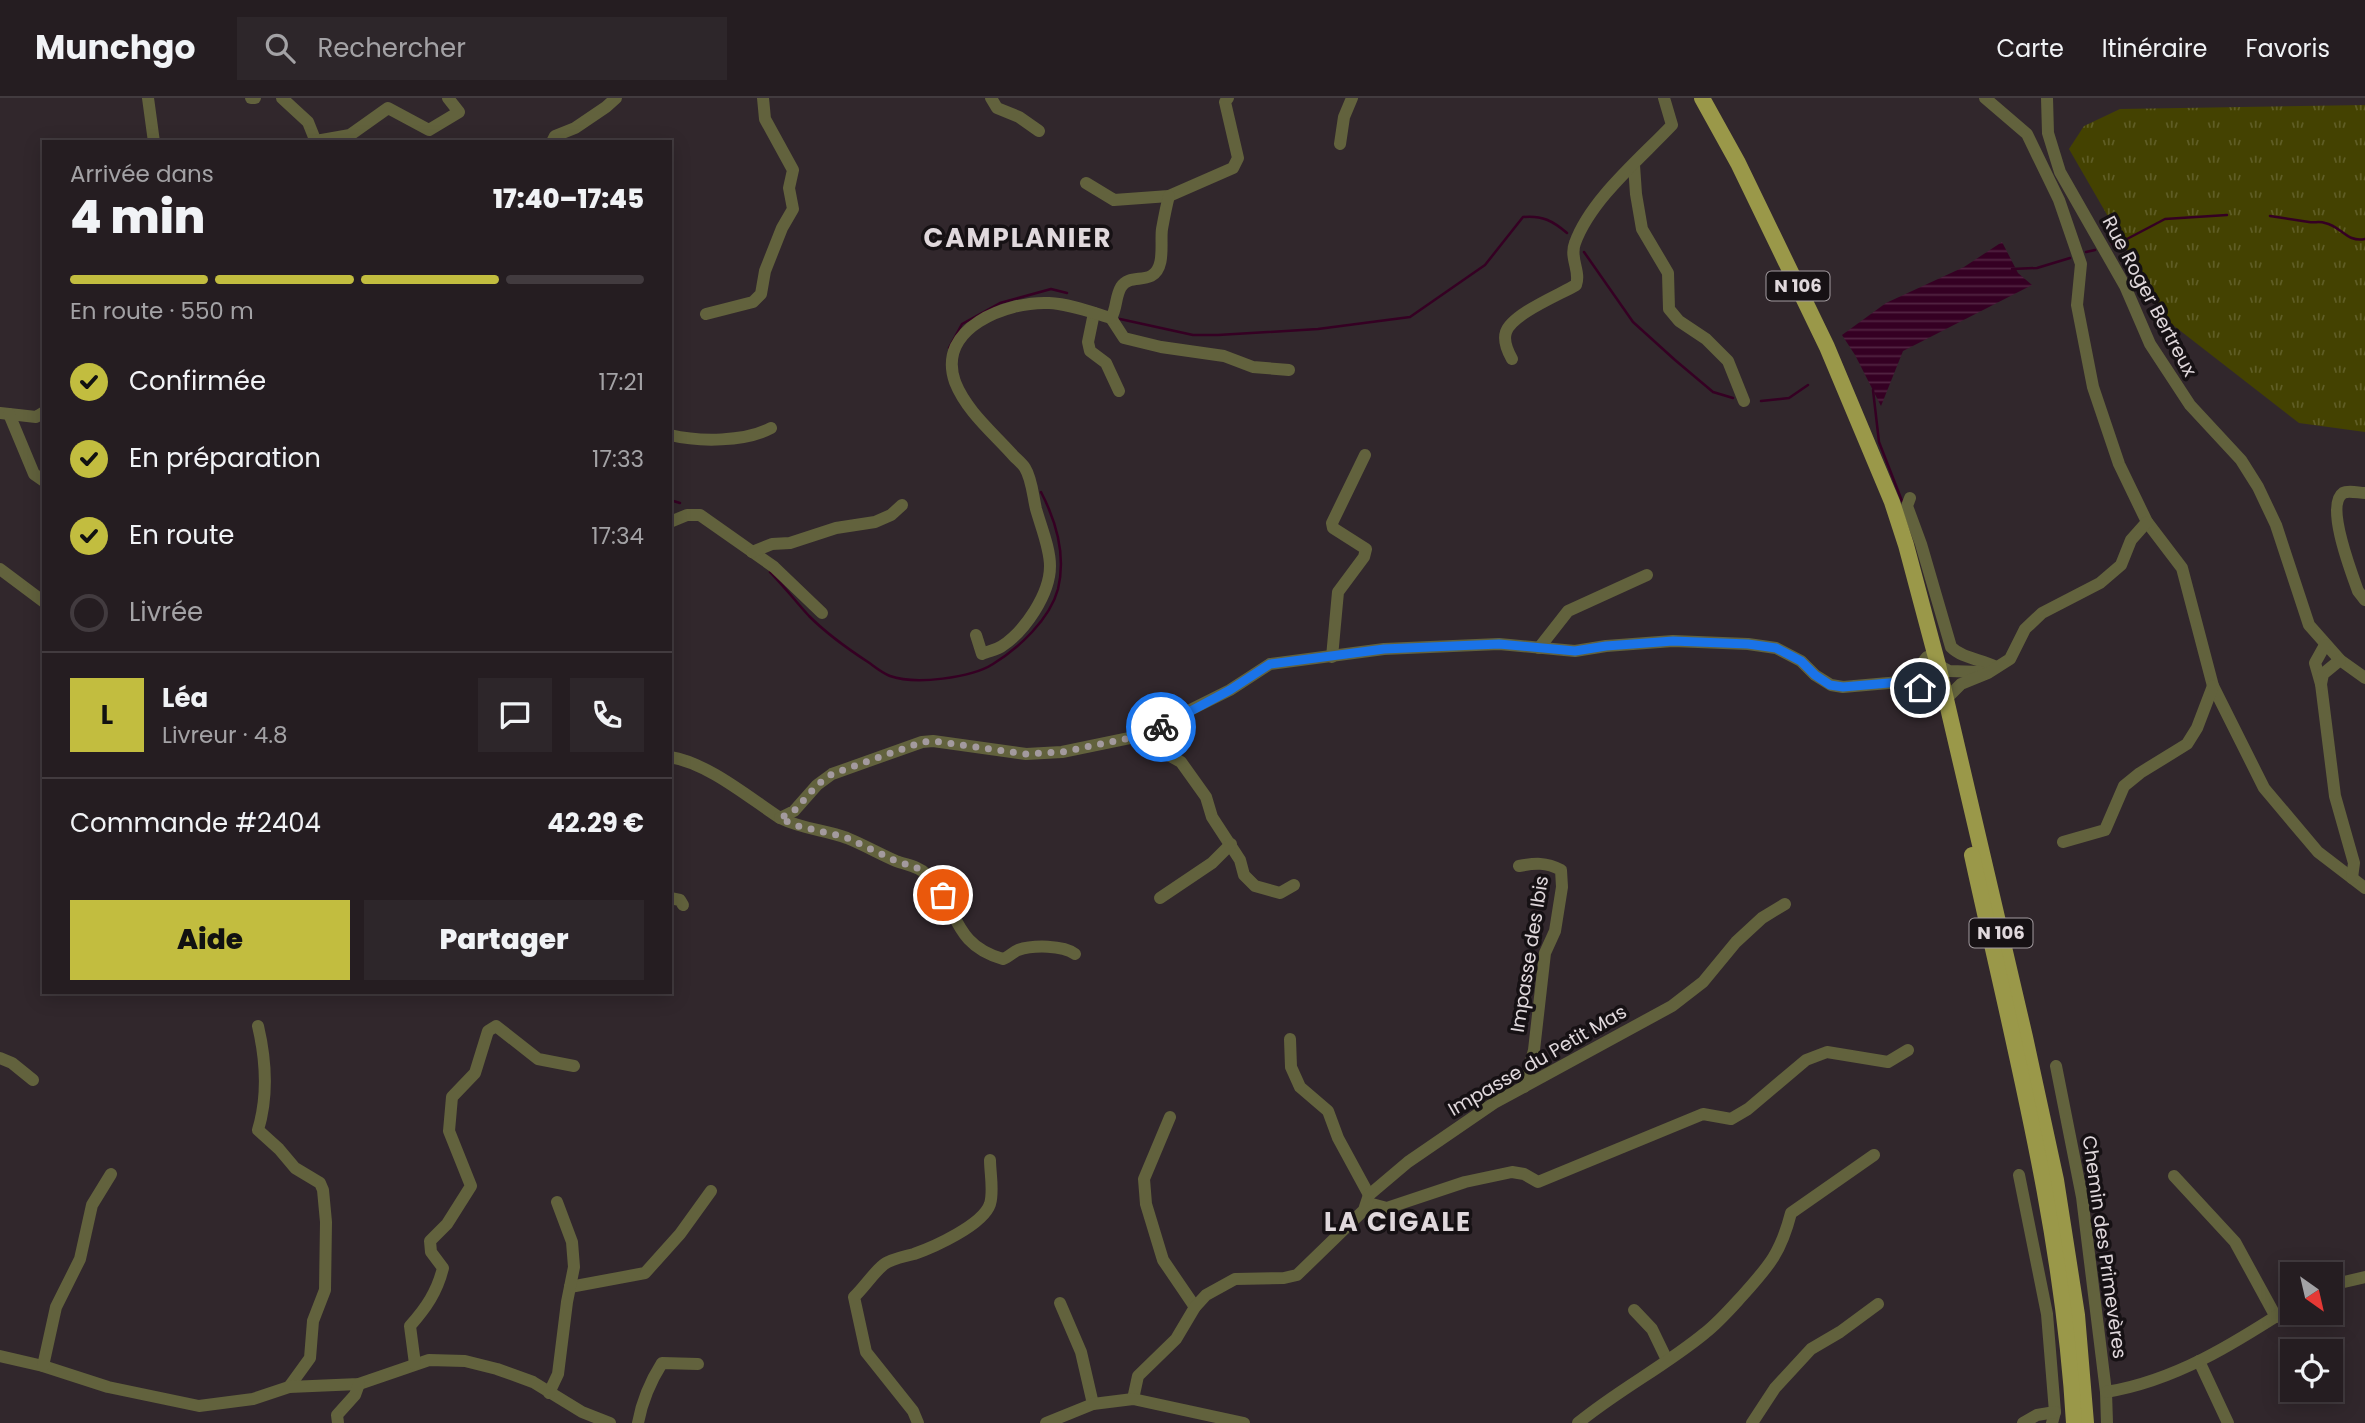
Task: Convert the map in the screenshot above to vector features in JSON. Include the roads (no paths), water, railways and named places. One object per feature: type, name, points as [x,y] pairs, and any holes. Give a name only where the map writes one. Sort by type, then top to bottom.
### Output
[{"type":"main road","name":"N 106","points":[[1696,98],[1718,124]]},
{"type":"main road","name":"N 106","points":[[1702,98],[1718,124],[1827,347],[1871,453],[1933,661],[2045,1184],[2066,1320],[2074,1423]]},
{"type":"main road","name":"N 106","points":[[1941,698],[2025,1037],[2056,1180],[2077,1315],[2086,1423]]},
{"type":"street","points":[[148,98],[154,140]]},
{"type":"street","points":[[282,98],[308,122],[316,140]]},
{"type":"street","points":[[322,140],[350,135],[388,108],[429,130],[459,112],[448,98]]},
{"type":"street","points":[[553,140],[555,136],[575,128],[616,98]]},
{"type":"street","points":[[706,314],[753,302],[761,294],[765,271],[782,228],[793,209],[786,190],[793,170],[765,119],[763,98]]},
{"type":"street","points":[[992,98],[997,108],[1018,117],[1039,131]]},
{"type":"street","points":[[1086,183],[1114,200],[1169,196],[1233,168],[1238,158],[1225,102],[1228,98]]},
{"type":"street","points":[[1340,144],[1344,117],[1352,98]]},
{"type":"street","points":[[1512,359],[1505,338],[1506,330],[1525,313],[1576,285],[1578,278],[1572,256],[1576,241],[1597,204],[1672,125],[1664,98]]},
{"type":"street","points":[[1985,98],[2027,134],[2059,200],[2081,264],[2077,304],[2093,387],[2119,464],[2147,522],[2182,569],[2213,686],[2264,788],[2318,852],[2365,888]]},
{"type":"street","name":"Rue Roger Bertreux","points":[[2046,98],[2048,133],[2060,172],[2125,286],[2154,352],[2190,405],[2241,460],[2258,487],[2276,525],[2309,625],[2325,646],[2365,678]]},
{"type":"street","points":[[1634,165],[1642,229],[1668,273],[1669,309],[1679,321],[1706,339],[1728,361],[1744,401]]},
{"type":"street","points":[[1169,196],[1162,231],[1161,259],[1157,270],[1152,276],[1127,281],[1120,289],[1113,315],[1124,338],[1161,347],[1224,356],[1253,367],[1289,370]]},
{"type":"street","points":[[976,635],[982,654],[1002,646],[1034,612],[1044,595],[1050,566],[1026,470],[970,408],[954,379],[952,364],[955,351],[961,338],[975,324],[1001,310],[1049,303],[1113,315]]},
{"type":"street","points":[[1094,313],[1087,342],[1090,351],[1106,363],[1119,391]]},
{"type":"street","points":[[4,414],[37,417],[42,413]]},
{"type":"street","points":[[4,414],[34,474],[42,480]]},
{"type":"street","points":[[672,435],[736,438],[757,436],[771,428]]},
{"type":"street","points":[[1332,657],[1338,592],[1364,557],[1366,549],[1333,528],[1332,523],[1365,456]]},
{"type":"street","points":[[2365,494],[2342,494],[2338,499],[2336,518],[2358,591],[2365,600]]},
{"type":"street","points":[[1910,498],[1907,506],[1921,544],[1951,648],[1958,654],[1984,660],[1992,670]]},
{"type":"street","points":[[752,552],[772,544],[790,543],[836,528],[875,522],[891,515],[902,505]]},
{"type":"street","points":[[672,521],[687,515],[701,515],[774,568],[822,613]]},
{"type":"street","points":[[780,818],[794,811],[817,785],[832,774],[922,742],[933,741],[1026,754],[1062,752],[1149,734],[1188,710],[1230,690],[1270,664],[1384,649],[1499,644],[1575,651],[1673,641],[1748,644],[1776,648],[1801,661],[1830,685],[1843,687],[1900,682],[1941,698],[1961,684],[2010,659],[2025,629],[2042,613],[2100,583],[2121,565],[2132,540],[2147,522]]},
{"type":"street","points":[[0,569],[42,600]]},
{"type":"street","points":[[1539,648],[1568,611],[1647,575]]},
{"type":"street","points":[[2325,646],[2315,663],[2321,684],[2335,796],[2354,863],[2352,878]]},
{"type":"street","points":[[2321,684],[2323,674],[2340,660]]},
{"type":"street","points":[[1900,682],[1933,661],[1949,671],[1992,670]]},
{"type":"street","points":[[2063,842],[2105,830],[2124,786],[2188,744],[2213,686]]},
{"type":"street","points":[[1149,734],[1163,752],[1181,762],[1206,797],[1212,817],[1240,860],[1244,875],[1255,886],[1280,893],[1294,885]]},
{"type":"street","points":[[672,757],[687,760],[720,778],[794,825],[845,837],[925,873],[943,895],[964,936],[976,947],[994,956],[1003,959],[1022,949],[1057,947],[1063,947],[1075,954]]},
{"type":"street","points":[[1160,898],[1212,863],[1231,844]]},
{"type":"street","name":"Impasse des Ibis","points":[[1519,866],[1538,863],[1551,865],[1561,870],[1562,887],[1555,931],[1545,953],[1534,1049],[1524,1087]]},
{"type":"street","points":[[672,898],[680,900],[682,905]]},
{"type":"street","name":"Impasse du Petit Mas","points":[[1133,1399],[1138,1377],[1176,1339],[1195,1307],[1206,1295],[1235,1279],[1284,1278],[1297,1275],[1364,1210],[1368,1199],[1426,1148],[1494,1103],[1681,999],[1703,982],[1762,918],[1785,904]]},
{"type":"street","points":[[258,1026],[265,1078],[264,1110],[258,1130],[295,1168],[320,1183],[326,1222],[325,1290],[313,1321],[310,1358],[289,1387]]},
{"type":"street","points":[[415,1364],[410,1326],[439,1285],[443,1268],[431,1252],[430,1241],[447,1224],[471,1186],[449,1131],[452,1097],[475,1073],[488,1031],[496,1026],[538,1059],[573,1066]]},
{"type":"street","points":[[1290,1039],[1291,1067],[1300,1087],[1328,1111],[1368,1199],[1387,1208],[1465,1182],[1512,1172],[1524,1174],[1538,1182],[1703,1114],[1731,1118],[1748,1110],[1806,1059],[1827,1052],[1888,1062],[1908,1049]]},
{"type":"street","points":[[0,1058],[12,1063],[33,1080]]},
{"type":"street","name":"Chemin des Primevères","points":[[2056,1066],[2082,1197],[2106,1392],[2107,1423]]},
{"type":"street","points":[[1170,1117],[1144,1179],[1146,1204],[1163,1260],[1195,1307]]},
{"type":"street","points":[[1578,1423],[1718,1322],[1772,1263],[1786,1233],[1791,1213],[1874,1155]]},
{"type":"street","points":[[918,1423],[913,1411],[866,1352],[854,1297],[867,1286],[880,1266],[917,1253],[978,1220],[991,1202],[990,1160]]},
{"type":"street","points":[[43,1366],[56,1307],[80,1259],[92,1205],[111,1174]]},
{"type":"street","points":[[2019,1175],[2047,1314],[2053,1418],[2037,1415],[2023,1423]]},
{"type":"street","points":[[2174,1176],[2235,1242],[2276,1317]]},
{"type":"street","points":[[570,1287],[645,1273],[680,1234],[711,1191]]},
{"type":"street","points":[[549,1393],[558,1374],[574,1267],[572,1242],[557,1202]]},
{"type":"street","points":[[2343,1282],[2365,1277]]},
{"type":"street","points":[[1060,1303],[1081,1352],[1093,1404]]},
{"type":"street","points":[[1752,1423],[1775,1388],[1811,1349],[1878,1304]]},
{"type":"street","points":[[1634,1310],[1652,1329],[1667,1360]]},
{"type":"street","name":"Chemin des Primevères","points":[[2106,1392],[2128,1388],[2199,1361],[2234,1344],[2280,1314]]},
{"type":"street","points":[[0,1356],[43,1366],[108,1387],[199,1406],[253,1399],[289,1387],[359,1384],[429,1360],[465,1361],[533,1382],[582,1412],[610,1423]]},
{"type":"street","points":[[2199,1361],[2228,1423]]},
{"type":"street","points":[[638,1423],[641,1405],[662,1363],[698,1364]]},
{"type":"street","points":[[338,1423],[337,1415],[355,1395],[359,1384]]},
{"type":"street","points":[[1046,1423],[1093,1404],[1133,1399],[1244,1423]]},
{"type":"waterway","points":[[2112,244],[2165,219],[2227,215]]},
{"type":"waterway","points":[[2270,216],[2323,222],[2353,239],[2365,239]]},
{"type":"waterway","points":[[1120,319],[1193,335],[1218,335],[1318,329],[1410,317],[1485,265],[1523,217],[1547,220],[1567,233]]},
{"type":"waterway","points":[[2086,252],[2095,250]]},
{"type":"waterway","points":[[1584,252],[1633,322],[1713,392],[1733,398]]},
{"type":"waterway","points":[[2012,269],[2037,268],[2070,258]]},
{"type":"waterway","points":[[949,348],[962,324],[1000,303],[1051,289],[1067,293]]},
{"type":"waterway","points":[[1761,401],[1789,398],[1808,385]]},
{"type":"waterway","points":[[1873,390],[1879,442],[1902,501]]},
{"type":"waterway","points":[[770,572],[823,629],[887,675],[901,679],[928,680],[971,673],[993,664],[1013,650],[1041,622],[1054,600],[1060,577],[1060,551],[1055,527],[1041,492]]},
{"type":"waterway","points":[[672,501],[680,503]]},
{"type":"district","name":"CAMPLANIER","points":[[1018,238]]},
{"type":"district","name":"LA CIGALE","points":[[1398,1222]]}]
